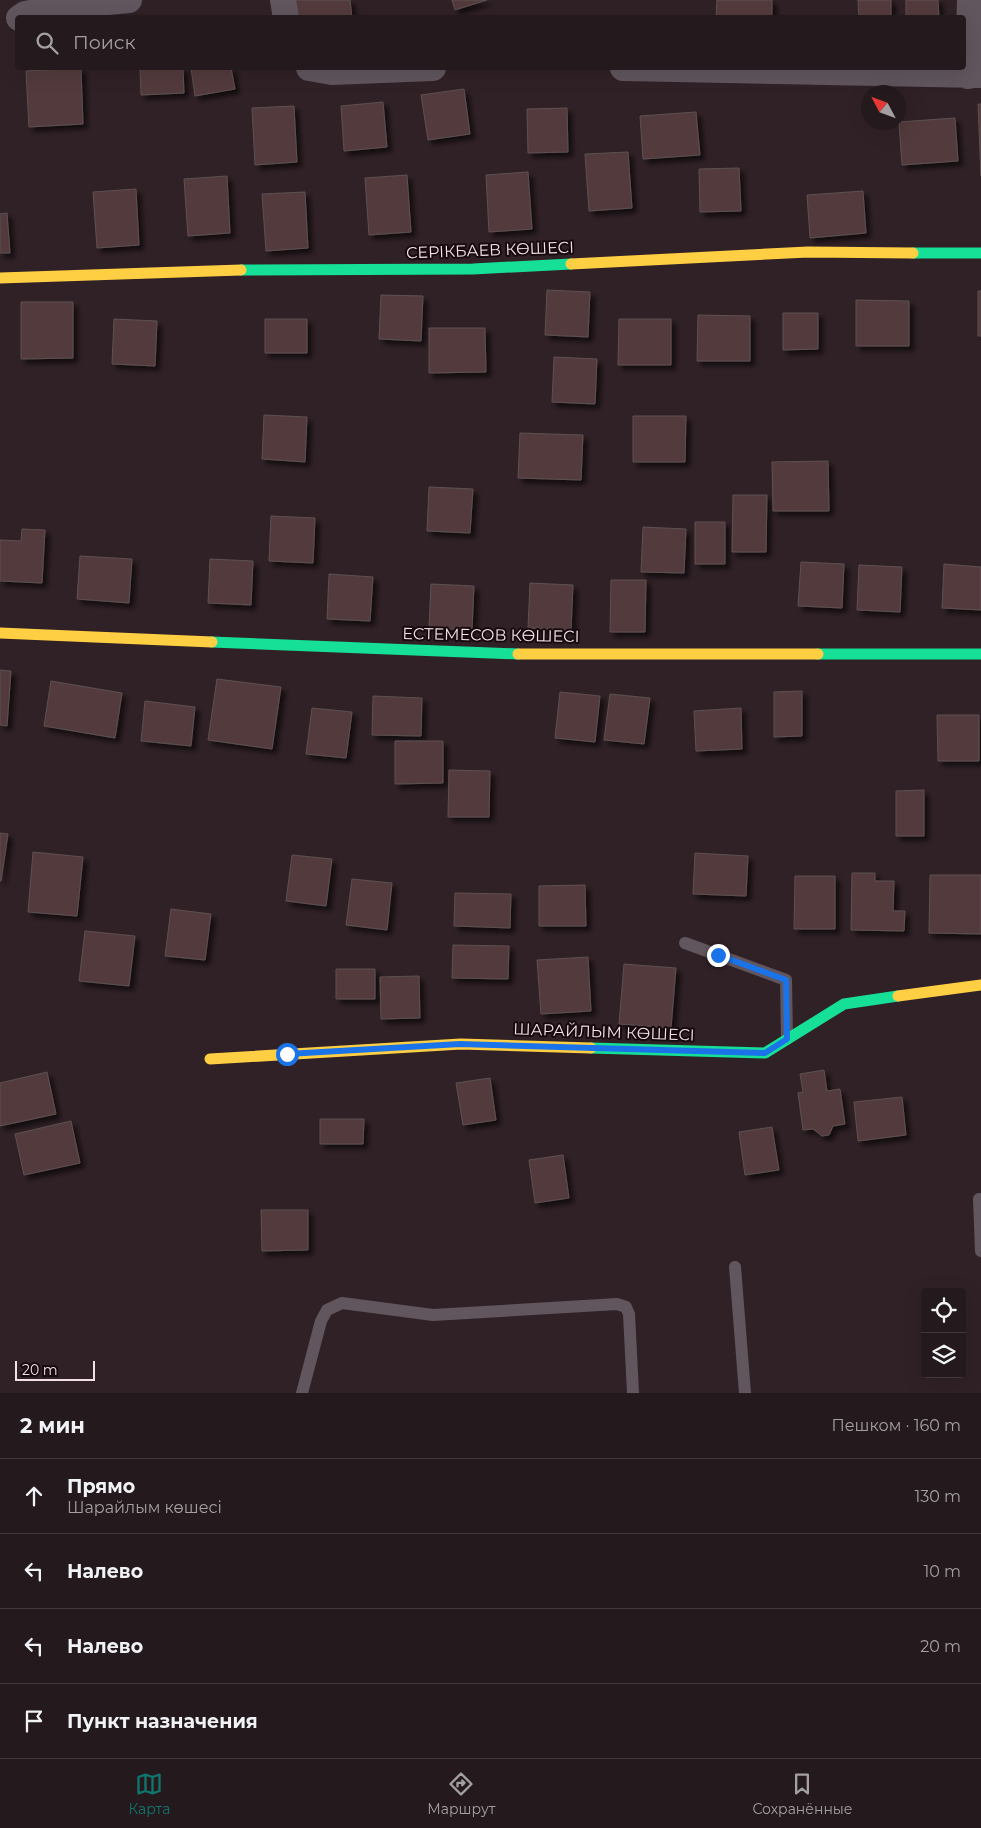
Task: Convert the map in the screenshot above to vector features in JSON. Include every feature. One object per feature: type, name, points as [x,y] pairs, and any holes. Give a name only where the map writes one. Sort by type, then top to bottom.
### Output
[{"type":"street","points":[[23,15],[66,6],[128,0]]},
{"type":"street","points":[[283,0],[286,15]]},
{"type":"street","points":[[711,70],[974,76],[970,0]]},
{"type":"street","points":[[0,28],[15,20]]},
{"type":"street","points":[[320,70],[332,72],[382,70]]},
{"type":"street","name":"СЕРІКБАЕВ КӨШЕСІ","points":[[0,278],[286,269],[473,269],[808,252],[981,253]]},
{"type":"street","name":"ЕСТЕМЕСОВ КӨШЕСІ","points":[[0,632],[510,654],[981,654]]},
{"type":"street","name":"ШАРАЙЛЫМ КӨШЕСІ","points":[[210,1059],[460,1044],[765,1053],[844,1004],[981,985]]},
{"type":"lane","points":[[685,943],[786,980],[787,1039]]},
{"type":"lane","points":[[979,1199],[981,1251]]},
{"type":"lane","points":[[735,1267],[745,1393]]},
{"type":"lane","points":[[302,1393],[321,1322],[327,1310],[342,1303],[433,1315],[617,1304],[626,1307],[629,1314],[633,1393]]},
{"type":"building","points":[[292,0],[350,0],[352,15],[294,15]]},
{"type":"building","points":[[452,0],[487,0],[455,10]]},
{"type":"building","points":[[717,0],[772,0],[772,15],[716,15]]},
{"type":"building","points":[[858,0],[891,0],[891,15],[859,15]]},
{"type":"building","points":[[906,0],[938,0],[939,15],[906,15]]},
{"type":"building","points":[[81,70],[83,124],[29,127],[26,71]]},
{"type":"building","points":[[140,70],[183,70],[184,93],[141,95]]},
{"type":"building","points":[[191,70],[231,70],[235,89],[195,96]]},
{"type":"building","points":[[464,89],[470,134],[428,140],[421,95]]},
{"type":"building","points":[[383,102],[387,147],[344,151],[341,106]]},
{"type":"building","points":[[978,104],[981,104],[981,176]]},
{"type":"building","points":[[294,106],[297,162],[255,165],[252,108]]},
{"type":"building","points":[[567,108],[568,152],[528,153],[527,109]]},
{"type":"building","points":[[696,112],[700,155],[643,159],[640,116]]},
{"type":"building","points":[[955,118],[958,161],[902,165],[900,130],[906,130],[906,122]]},
{"type":"building","points":[[628,152],[632,208],[589,211],[585,154]]},
{"type":"building","points":[[739,168],[741,211],[700,212],[699,169]]},
{"type":"building","points":[[528,172],[532,229],[489,232],[486,175]]},
{"type":"building","points":[[407,175],[411,232],[369,235],[365,178]]},
{"type":"building","points":[[227,176],[230,233],[188,236],[184,179]]},
{"type":"building","points":[[136,189],[139,245],[97,248],[93,192]]},
{"type":"building","points":[[863,191],[866,233],[810,238],[807,195]]},
{"type":"building","points":[[305,192],[308,248],[266,251],[262,194]]},
{"type":"building","points":[[7,213],[10,253],[0,253],[0,214]]},
{"type":"building","points":[[547,290],[590,292],[588,337],[545,335]]},
{"type":"building","points":[[978,291],[981,291],[981,336],[978,336]]},
{"type":"building","points":[[381,295],[423,296],[421,341],[379,339]]},
{"type":"building","points":[[856,300],[909,301],[909,346],[856,346]]},
{"type":"building","points":[[21,302],[73,302],[73,358],[21,359]]},
{"type":"building","points":[[783,313],[818,313],[818,349],[783,350]]},
{"type":"building","points":[[698,315],[750,316],[750,361],[697,361]]},
{"type":"building","points":[[114,319],[157,321],[155,366],[112,364]]},
{"type":"building","points":[[265,319],[307,319],[307,353],[265,353]]},
{"type":"building","points":[[619,319],[671,319],[671,365],[618,365]]},
{"type":"building","points":[[429,328],[485,328],[486,372],[429,373]]},
{"type":"building","points":[[554,357],[597,359],[595,404],[552,402]]},
{"type":"building","points":[[264,415],[307,417],[305,462],[262,459]]},
{"type":"building","points":[[633,416],[686,416],[685,462],[633,462]]},
{"type":"building","points":[[520,433],[583,435],[581,480],[518,478]]},
{"type":"building","points":[[828,461],[829,511],[773,511],[772,462]]},
{"type":"building","points":[[429,487],[473,489],[470,533],[427,531]]},
{"type":"building","points":[[733,495],[767,495],[766,552],[732,552]]},
{"type":"building","points":[[271,516],[315,518],[313,563],[269,561]]},
{"type":"building","points":[[695,522],[725,522],[725,564],[695,564]]},
{"type":"building","points":[[643,527],[686,529],[684,573],[641,572]]},
{"type":"building","points":[[22,529],[45,530],[42,583],[0,581],[0,540],[21,541]]},
{"type":"building","points":[[80,556],[132,559],[129,603],[77,599]]},
{"type":"building","points":[[210,559],[253,561],[251,605],[208,603]]},
{"type":"building","points":[[801,562],[844,564],[842,608],[798,606]]},
{"type":"building","points":[[944,564],[981,567],[981,610],[942,608]]},
{"type":"building","points":[[859,565],[902,567],[900,612],[857,610]]},
{"type":"building","points":[[329,574],[373,577],[370,621],[327,619]]},
{"type":"building","points":[[611,580],[646,580],[645,632],[610,632]]},
{"type":"building","points":[[530,583],[573,585],[571,630],[528,628]]},
{"type":"building","points":[[431,584],[474,586],[472,630],[429,628]]},
{"type":"building","points":[[0,670],[11,671],[7,726],[0,725]]},
{"type":"building","points":[[217,679],[281,687],[272,749],[208,740]]},
{"type":"building","points":[[51,681],[122,693],[115,738],[44,726]]},
{"type":"building","points":[[802,691],[802,736],[774,737],[774,692]]},
{"type":"building","points":[[560,692],[600,696],[595,742],[555,738]]},
{"type":"building","points":[[610,694],[650,698],[644,744],[604,740]]},
{"type":"building","points":[[373,696],[422,698],[421,736],[372,735]]},
{"type":"building","points":[[145,701],[195,707],[191,746],[141,741]]},
{"type":"building","points":[[312,708],[352,712],[346,758],[306,754]]},
{"type":"building","points":[[741,708],[742,749],[696,751],[694,711]]},
{"type":"building","points":[[937,715],[979,715],[979,761],[938,761]]},
{"type":"building","points":[[395,741],[443,741],[443,783],[395,784]]},
{"type":"building","points":[[449,770],[490,771],[489,817],[448,817]]},
{"type":"building","points":[[924,790],[924,836],[896,836],[896,791]]},
{"type":"building","points":[[0,833],[8,834],[1,881],[0,881]]},
{"type":"building","points":[[33,852],[83,857],[77,916],[28,912]]},
{"type":"building","points":[[695,853],[748,856],[746,896],[693,894]]},
{"type":"building","points":[[292,855],[332,859],[326,906],[286,901]]},
{"type":"building","points":[[852,873],[875,873],[875,881],[894,881],[893,911],[905,911],[904,931],[851,930]]},
{"type":"building","points":[[930,875],[981,875],[981,934],[929,933]]},
{"type":"building","points":[[795,876],[835,876],[835,929],[794,929]]},
{"type":"building","points":[[352,879],[392,883],[387,930],[346,925]]},
{"type":"building","points":[[585,885],[586,926],[539,926],[539,886]]},
{"type":"building","points":[[455,893],[511,894],[510,928],[454,926]]},
{"type":"building","points":[[171,909],[211,914],[205,960],[165,956]]},
{"type":"building","points":[[85,931],[135,936],[129,986],[79,981]]},
{"type":"building","points":[[453,945],[509,946],[508,979],[452,978]]},
{"type":"building","points":[[588,957],[591,1011],[541,1014],[537,960]]},
{"type":"building","points":[[624,964],[676,968],[671,1028],[619,1024]]},
{"type":"building","points":[[336,969],[375,969],[375,999],[336,999]]},
{"type":"building","points":[[419,976],[420,1018],[381,1019],[380,977]]},
{"type":"building","points":[[824,1070],[827,1091],[840,1089],[845,1124],[833,1126],[829,1135],[822,1136],[813,1129],[803,1130],[798,1093],[803,1092],[800,1074]]},
{"type":"building","points":[[47,1072],[56,1114],[0,1126],[0,1083]]},
{"type":"building","points":[[490,1078],[496,1120],[463,1125],[456,1083]]},
{"type":"building","points":[[902,1097],[906,1135],[858,1141],[854,1102]]},
{"type":"building","points":[[320,1119],[364,1119],[363,1144],[320,1144]]},
{"type":"building","points":[[71,1121],[80,1163],[24,1175],[15,1134]]},
{"type":"building","points":[[772,1127],[779,1170],[745,1175],[739,1132]]},
{"type":"building","points":[[563,1155],[569,1198],[535,1203],[529,1160]]},
{"type":"building","points":[[261,1210],[308,1210],[308,1250],[262,1251]]},
{"type":"traffic: fast","points":[[913,253],[981,253]]},
{"type":"traffic: fast","points":[[241,270],[473,269],[571,264]]},
{"type":"traffic: fast","points":[[212,642],[518,654]]},
{"type":"traffic: fast","points":[[818,654],[981,654]]},
{"type":"traffic: fast","points":[[591,1048],[765,1053],[844,1004],[898,996]]},
{"type":"traffic: slow","points":[[571,264],[808,252],[913,253]]},
{"type":"traffic: slow","points":[[0,278],[241,270]]},
{"type":"traffic: slow","points":[[0,633],[212,642]]},
{"type":"traffic: slow","points":[[518,654],[818,654]]},
{"type":"traffic: slow","points":[[898,996],[981,985]]},
{"type":"traffic: slow","points":[[210,1059],[461,1044],[591,1048]]},
{"type":"route","points":[[287,1054],[460,1044],[765,1053],[787,1039],[786,980],[718,955]]}]
